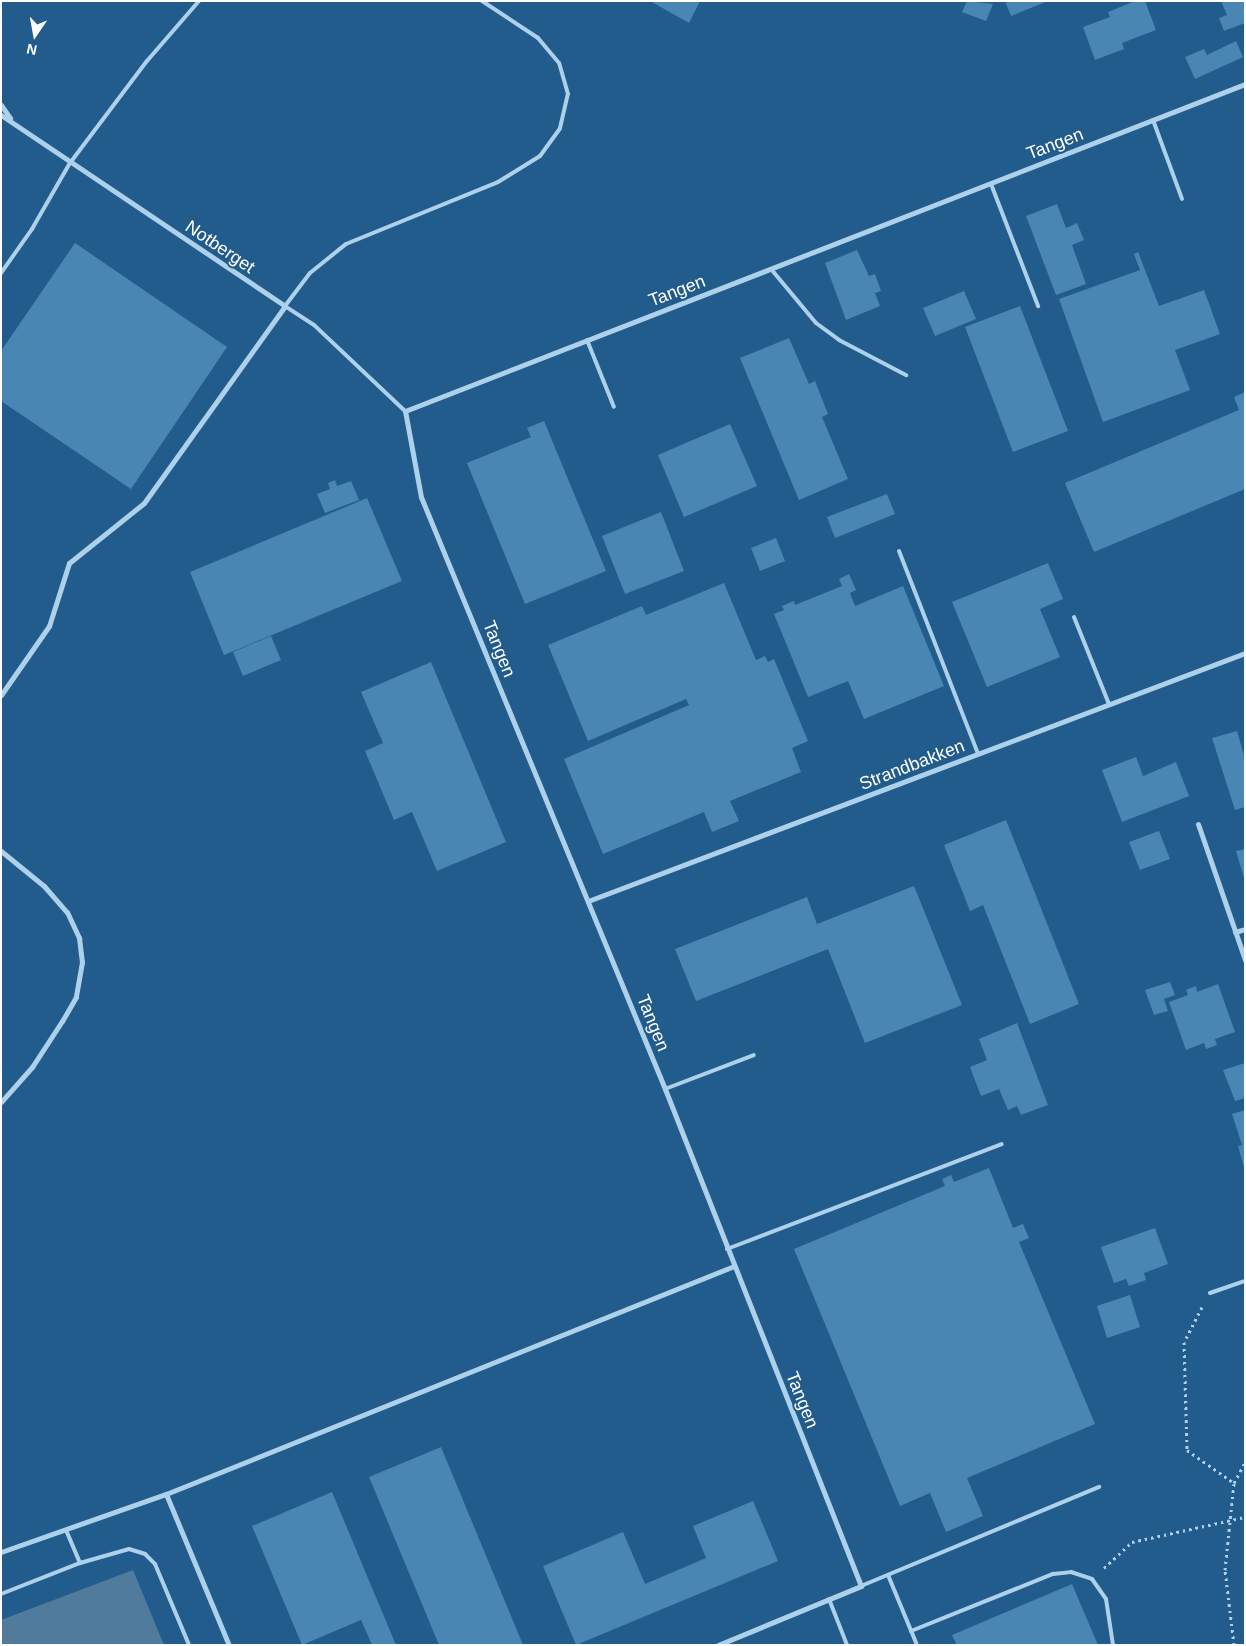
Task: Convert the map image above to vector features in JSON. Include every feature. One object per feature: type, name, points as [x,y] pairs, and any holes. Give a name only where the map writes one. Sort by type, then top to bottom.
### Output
[{"type":"street","name":"Tangen","points":[[861,1586],[665,1089],[421,497],[405,410],[1245,84]]},
{"type":"street","name":"Notberget","points":[[1,105],[10,118]]},
{"type":"street","name":"Notberget","points":[[1,115],[10,118],[70,163],[285,306]]},
{"type":"street","points":[[1,695],[48,626],[69,563],[144,503],[285,306]]},
{"type":"street","name":"Strandbakken","points":[[588,901],[1245,653]]},
{"type":"street","points":[[1198,824],[1245,960]]},
{"type":"street","points":[[1,851],[44,886],[67,912],[78,938],[82,962],[76,997],[32,1067],[1,1102]]},
{"type":"street","points":[[1236,932],[1245,929]]},
{"type":"street","points":[[1,1552],[166,1494],[734,1266]]},
{"type":"street","points":[[166,1494],[230,1645]]},
{"type":"street","points":[[718,1645],[861,1586]]},
{"type":"lane","points":[[1,273],[32,229],[70,163],[147,61],[199,1]]},
{"type":"lane","points":[[285,306],[310,273],[346,244],[498,182],[540,156],[560,128],[568,94],[559,63],[538,38],[482,1]]},
{"type":"lane","points":[[1153,120],[1182,199]]},
{"type":"lane","points":[[991,184],[1038,306]]},
{"type":"lane","points":[[771,269],[816,323],[838,340],[906,374]]},
{"type":"lane","name":"Notberget","points":[[285,306],[314,326],[405,410]]},
{"type":"lane","points":[[587,340],[614,406]]},
{"type":"lane","points":[[899,550],[978,754]]},
{"type":"lane","points":[[1074,617],[1109,704]]},
{"type":"lane","points":[[665,1089],[754,1055]]},
{"type":"lane","points":[[727,1249],[1002,1144]]},
{"type":"lane","points":[[1210,1293],[1245,1281]]},
{"type":"lane","points":[[861,1586],[1099,1487]]},
{"type":"lane","points":[[66,1530],[80,1563]]},
{"type":"lane","points":[[1,1594],[80,1563],[129,1549],[145,1554],[155,1564],[189,1645]]},
{"type":"lane","points":[[911,1631],[1053,1574],[1070,1572],[1092,1579],[1106,1599],[1113,1645]]},
{"type":"lane","points":[[888,1575],[917,1645]]},
{"type":"lane","points":[[829,1599],[848,1645]]},
{"type":"path","points":[[1210,1293],[1184,1342],[1187,1450],[1234,1483]]},
{"type":"path","points":[[1234,1645],[1225,1570],[1234,1483],[1245,1462]]},
{"type":"path","points":[[1092,1579],[1132,1542],[1245,1517]]},
{"type":"water","points":[[133,1570],[164,1645],[1,1645],[1,1620]]},
{"type":"building","points":[[650,1],[700,1],[689,23]]},
{"type":"building","points":[[967,1],[993,4],[986,21],[962,12]]},
{"type":"building","points":[[1005,1],[1048,1],[1011,16]]},
{"type":"building","points":[[1135,1],[1145,1],[1156,30],[1122,43],[1124,49],[1095,60],[1083,27],[1110,17],[1108,12]]},
{"type":"building","points":[[1221,1],[1245,1],[1245,23],[1224,31],[1219,18],[1227,15]]},
{"type":"building","points":[[1236,41],[1243,57],[1195,79],[1185,57],[1204,49],[1207,55]]},
{"type":"building","points":[[1057,204],[1066,228],[1077,223],[1084,240],[1072,245],[1086,284],[1056,295],[1026,216]]},
{"type":"building","points":[[75,243],[227,347],[131,489],[1,401],[1,351]]},
{"type":"building","points":[[857,250],[869,276],[875,274],[881,291],[875,293],[880,306],[846,320],[825,263]]},
{"type":"building","points":[[1138,252],[1159,306],[1204,290],[1220,334],[1175,350],[1190,390],[1103,422],[1059,299],[1140,270],[1134,254]]},
{"type":"building","points":[[964,291],[976,319],[935,336],[923,308]]},
{"type":"building","points":[[1020,306],[1068,431],[1013,452],[965,327]]},
{"type":"building","points":[[789,338],[809,384],[815,381],[828,414],[822,417],[848,479],[799,500],[740,358]]},
{"type":"building","points":[[1245,392],[1245,489],[1094,552],[1065,483],[1239,410],[1234,397]]},
{"type":"building","points":[[544,421],[606,571],[525,604],[467,463],[531,437],[527,428]]},
{"type":"building","points":[[730,424],[757,486],[684,517],[658,455]]},
{"type":"building","points":[[335,480],[337,486],[351,481],[359,500],[325,513],[317,494],[330,489],[328,483]]},
{"type":"building","points":[[887,494],[895,514],[835,538],[827,517]]},
{"type":"building","points":[[367,498],[402,581],[224,655],[190,572]]},
{"type":"building","points":[[661,512],[684,571],[625,594],[602,536]]},
{"type":"building","points":[[776,538],[785,561],[760,571],[751,548]]},
{"type":"building","points":[[1048,563],[1063,599],[1040,609],[1060,657],[987,687],[952,602]]},
{"type":"building","points":[[849,574],[856,590],[850,593],[855,606],[903,586],[944,686],[864,719],[848,681],[808,697],[774,614],[784,610],[782,606],[794,601],[795,605],[842,586],[839,579]]},
{"type":"building","points":[[724,583],[756,660],[765,656],[768,662],[774,659],[808,741],[792,748],[801,772],[730,801],[739,821],[712,832],[704,812],[603,854],[564,759],[689,705],[686,699],[588,741],[548,645],[642,606],[646,615]]},
{"type":"building","points":[[271,636],[281,660],[243,676],[233,652]]},
{"type":"building","points":[[431,662],[506,842],[437,871],[412,812],[394,820],[365,751],[383,743],[361,692]]},
{"type":"building","points":[[1237,731],[1245,759],[1245,807],[1235,810],[1212,738]]},
{"type":"building","points":[[1136,757],[1143,776],[1176,762],[1189,796],[1122,822],[1102,770]]},
{"type":"building","points":[[1006,820],[1079,1004],[1030,1024],[983,905],[970,911],[944,845]]},
{"type":"building","points":[[1159,831],[1170,859],[1140,870],[1129,842]]},
{"type":"building","points":[[1245,849],[1245,878],[1244,878],[1236,851]]},
{"type":"building","points":[[914,886],[962,1005],[865,1043],[828,949],[696,1001],[675,949],[807,897],[817,924]]},
{"type":"building","points":[[1170,982],[1175,995],[1164,999],[1168,1011],[1154,1015],[1145,990]]},
{"type":"building","points":[[1218,984],[1235,1032],[1215,1039],[1217,1045],[1206,1049],[1204,1043],[1186,1050],[1169,1002],[1188,995],[1186,990],[1196,986],[1197,992]]},
{"type":"building","points":[[1017,1023],[1048,1105],[1021,1115],[1017,1106],[1008,1110],[999,1089],[981,1096],[970,1067],[987,1060],[979,1039]]},
{"type":"building","points":[[1245,1063],[1245,1098],[1235,1101],[1223,1070]]},
{"type":"building","points":[[1245,1110],[1244,1167],[1238,1146],[1242,1145],[1232,1114]]},
{"type":"building","points":[[989,1168],[1013,1228],[1023,1224],[1029,1238],[1019,1242],[1095,1424],[967,1478],[983,1516],[946,1532],[930,1493],[900,1506],[794,1249],[945,1186],[942,1179],[951,1175],[954,1182]]},
{"type":"building","points":[[1155,1228],[1168,1264],[1144,1273],[1146,1280],[1129,1286],[1126,1279],[1114,1283],[1101,1247]]},
{"type":"building","points":[[1130,1295],[1140,1327],[1107,1338],[1097,1306]]},
{"type":"building","points":[[441,1447],[523,1645],[439,1645],[369,1477]]},
{"type":"building","points":[[332,1492],[396,1645],[372,1645],[361,1620],[302,1645],[252,1526]]},
{"type":"building","points":[[753,1501],[778,1561],[576,1645],[543,1566],[623,1532],[645,1584],[706,1558],[693,1526]]},
{"type":"building","points":[[1072,1584],[1098,1645],[957,1645],[952,1635]]}]
